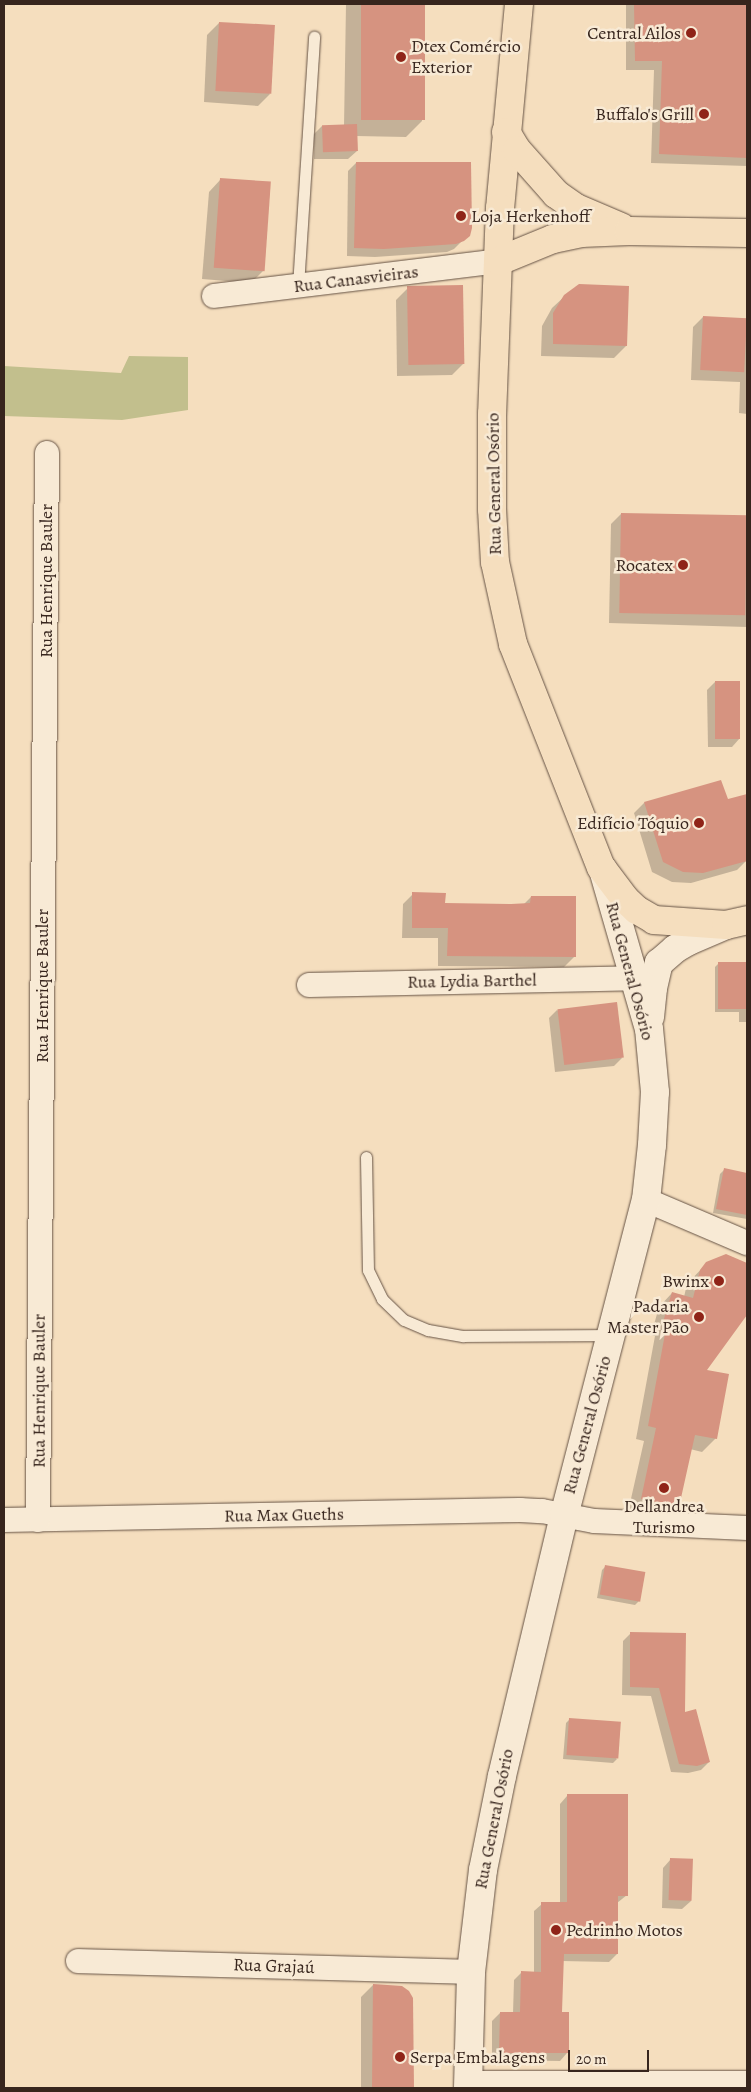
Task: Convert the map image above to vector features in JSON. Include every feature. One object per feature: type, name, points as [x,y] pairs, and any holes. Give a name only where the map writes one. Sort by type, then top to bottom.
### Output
[{"type":"main road","name":"Rua General Osório","points":[[468,2086],[471,1972],[483,1870],[502,1776],[564,1516],[646,1200],[655,1092],[649,1029],[602,867],[513,644],[495,562],[492,508],[492,414],[506,132],[519,4]]},
{"type":"main road","points":[[506,132],[517,150],[556,194],[576,208],[629,230]]},
{"type":"main road","points":[[499,261],[553,239],[581,233],[629,230],[747,233]]},
{"type":"main road","points":[[602,867],[624,899],[637,910],[654,920],[737,922]]},
{"type":"main road","points":[[649,1029],[653,988],[659,963],[682,945],[737,922]]},
{"type":"street","name":"Rua Canasvieiras","points":[[214,296],[499,261]]},
{"type":"street","name":"Rua Henrique Bauler","points":[[38,1520],[47,453]]},
{"type":"street","name":"Rua Lydia Barthel","points":[[309,985],[634,978]]},
{"type":"street","points":[[646,1200],[747,1243]]},
{"type":"street","name":"Rua Max Gueths","points":[[4,1520],[520,1510],[542,1511],[594,1522],[747,1528]]},
{"type":"street","name":"Rua Grajaú","points":[[78,1961],[471,1972]]},
{"type":"street","points":[[468,2086],[747,2083]]},
{"type":"lane","points":[[298,286],[314,37]]},
{"type":"lane","points":[[366,1157],[368,1270],[382,1299],[404,1320],[428,1330],[463,1336],[611,1336]]},
{"type":"shaded area","points":[[129,356],[188,357],[188,410],[122,420],[4,416],[4,366],[121,373]]},
{"type":"building","points":[[361,4],[425,4],[425,120],[361,120]]},
{"type":"building","points":[[634,4],[747,4],[747,158],[659,154],[662,61],[635,61]]},
{"type":"building","points":[[219,22],[275,25],[271,94],[215,91]]},
{"type":"building","points":[[357,124],[358,151],[323,152],[322,125]]},
{"type":"building","points":[[356,162],[471,162],[472,228],[470,236],[456,244],[384,249],[354,248]]},
{"type":"building","points":[[220,178],[271,182],[265,271],[214,268]]},
{"type":"building","points":[[579,284],[629,286],[627,346],[553,344],[553,313],[564,295]]},
{"type":"building","points":[[463,285],[464,364],[408,365],[407,286]]},
{"type":"building","points":[[703,316],[747,318],[744,372],[700,370]]},
{"type":"building","name":"Rocatex","points":[[621,513],[747,515],[745,615],[619,613]]},
{"type":"building","points":[[715,681],[740,681],[740,739],[715,739]]},
{"type":"building","name":"Edifício Tóquio","points":[[721,780],[728,799],[747,794],[747,861],[703,873],[683,872],[663,862],[644,802]]},
{"type":"building","points":[[412,892],[446,893],[445,903],[530,903],[531,896],[576,896],[576,957],[447,956],[448,928],[412,928]]},
{"type":"building","points":[[718,962],[747,962],[747,1009],[718,1009]]},
{"type":"building","points":[[617,1002],[624,1058],[564,1065],[557,1009]]},
{"type":"building","points":[[724,1168],[747,1173],[747,1215],[716,1209]]},
{"type":"building","points":[[726,1254],[747,1263],[747,1315],[707,1370],[729,1374],[717,1439],[695,1435],[679,1507],[641,1499],[656,1428],[648,1426],[667,1323],[663,1322],[672,1292],[693,1298],[700,1270],[706,1262]]},
{"type":"building","points":[[605,1565],[645,1572],[640,1602],[600,1595]]},
{"type":"building","points":[[630,1632],[686,1633],[685,1712],[696,1709],[710,1762],[697,1766],[679,1764],[659,1688],[630,1687]]},
{"type":"building","points":[[569,1718],[621,1722],[618,1759],[566,1755]]},
{"type":"building","points":[[567,1794],[628,1794],[628,1896],[618,1896],[618,1954],[564,1954],[562,2012],[569,2012],[569,2053],[499,2053],[500,2012],[520,2012],[521,1971],[541,1972],[541,1902],[567,1902]]},
{"type":"building","points":[[670,1858],[693,1859],[692,1901],[669,1900]]},
{"type":"building","points":[[373,1984],[402,1986],[409,1991],[413,1998],[414,2088],[372,2088]]},
{"type":"place","name":"Central Ailos","points":[[691,33]]},
{"type":"place","name":"Dtex Comércio Exterior","points":[[401,57]]},
{"type":"place","name":"Buffalo's Grill","points":[[704,114]]},
{"type":"place","name":"Loja Herkenhoff","points":[[461,216]]},
{"type":"place","name":"Rocatex","points":[[683,565]]},
{"type":"place","name":"Edifício Tóquio","points":[[699,823]]},
{"type":"place","name":"Bwinx","points":[[719,1281]]},
{"type":"place","name":"Padaria Master Pão","points":[[699,1317]]},
{"type":"place","name":"Dellandrea Turismo","points":[[664,1488]]},
{"type":"place","name":"Pedrinho Motos","points":[[556,1930]]},
{"type":"place","name":"Serpa Embalagens","points":[[400,2057]]}]
